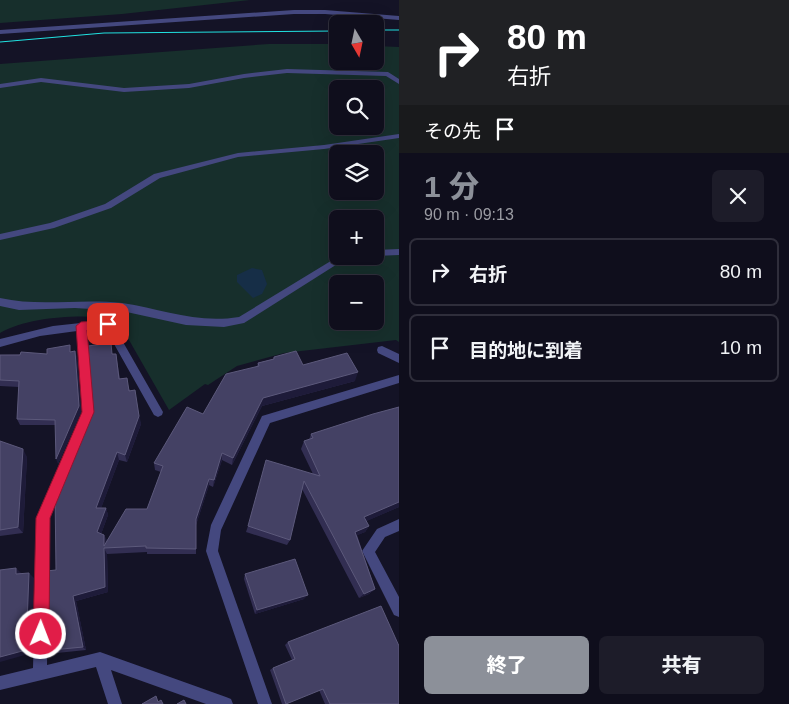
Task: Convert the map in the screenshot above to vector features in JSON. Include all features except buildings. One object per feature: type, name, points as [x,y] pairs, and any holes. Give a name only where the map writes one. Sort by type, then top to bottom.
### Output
[{"type":"street","points":[[0,32],[285,12],[325,12],[399,18]]},
{"type":"street","points":[[0,86],[41,80],[124,90],[189,86],[244,76],[287,72],[388,74],[399,82]]},
{"type":"street","points":[[0,237],[51,226],[100,209],[157,176],[238,155],[324,147],[399,136]]},
{"type":"street","points":[[384,253],[399,252]]},
{"type":"street","points":[[0,302],[19,306],[75,304],[122,307],[186,321],[224,323],[241,320],[249,316],[292,287],[320,274],[333,265]]},
{"type":"street","points":[[0,343],[22,336],[81,326],[108,324],[158,412]]},
{"type":"street","points":[[40,673],[43,518],[88,412],[81,326]]},
{"type":"street","points":[[382,350],[399,359]]},
{"type":"street","points":[[265,704],[212,551],[215,528],[266,419],[399,379]]},
{"type":"street","points":[[399,525],[381,533],[368,551],[399,610]]},
{"type":"street","points":[[100,659],[115,704]]},
{"type":"street","points":[[0,683],[100,659],[226,704]]},
{"type":"green space","points":[[0,0],[250,0],[122,14],[0,23]]},
{"type":"green space","points":[[269,44],[329,44],[329,70],[384,70],[384,46],[399,47],[399,342],[396,340],[284,353],[237,366],[208,385],[205,384],[169,410],[117,319],[103,317],[57,318],[26,323],[0,333],[0,64]]},
{"type":"water","points":[[252,268],[262,270],[267,284],[262,294],[253,298],[237,282],[237,275]]},
{"type":"tram line","points":[[384,30],[399,30]]},
{"type":"tram line","points":[[0,42],[104,33],[329,31]]},
{"type":"route","points":[[41,634],[43,518],[88,412],[81,326],[108,324]]}]
